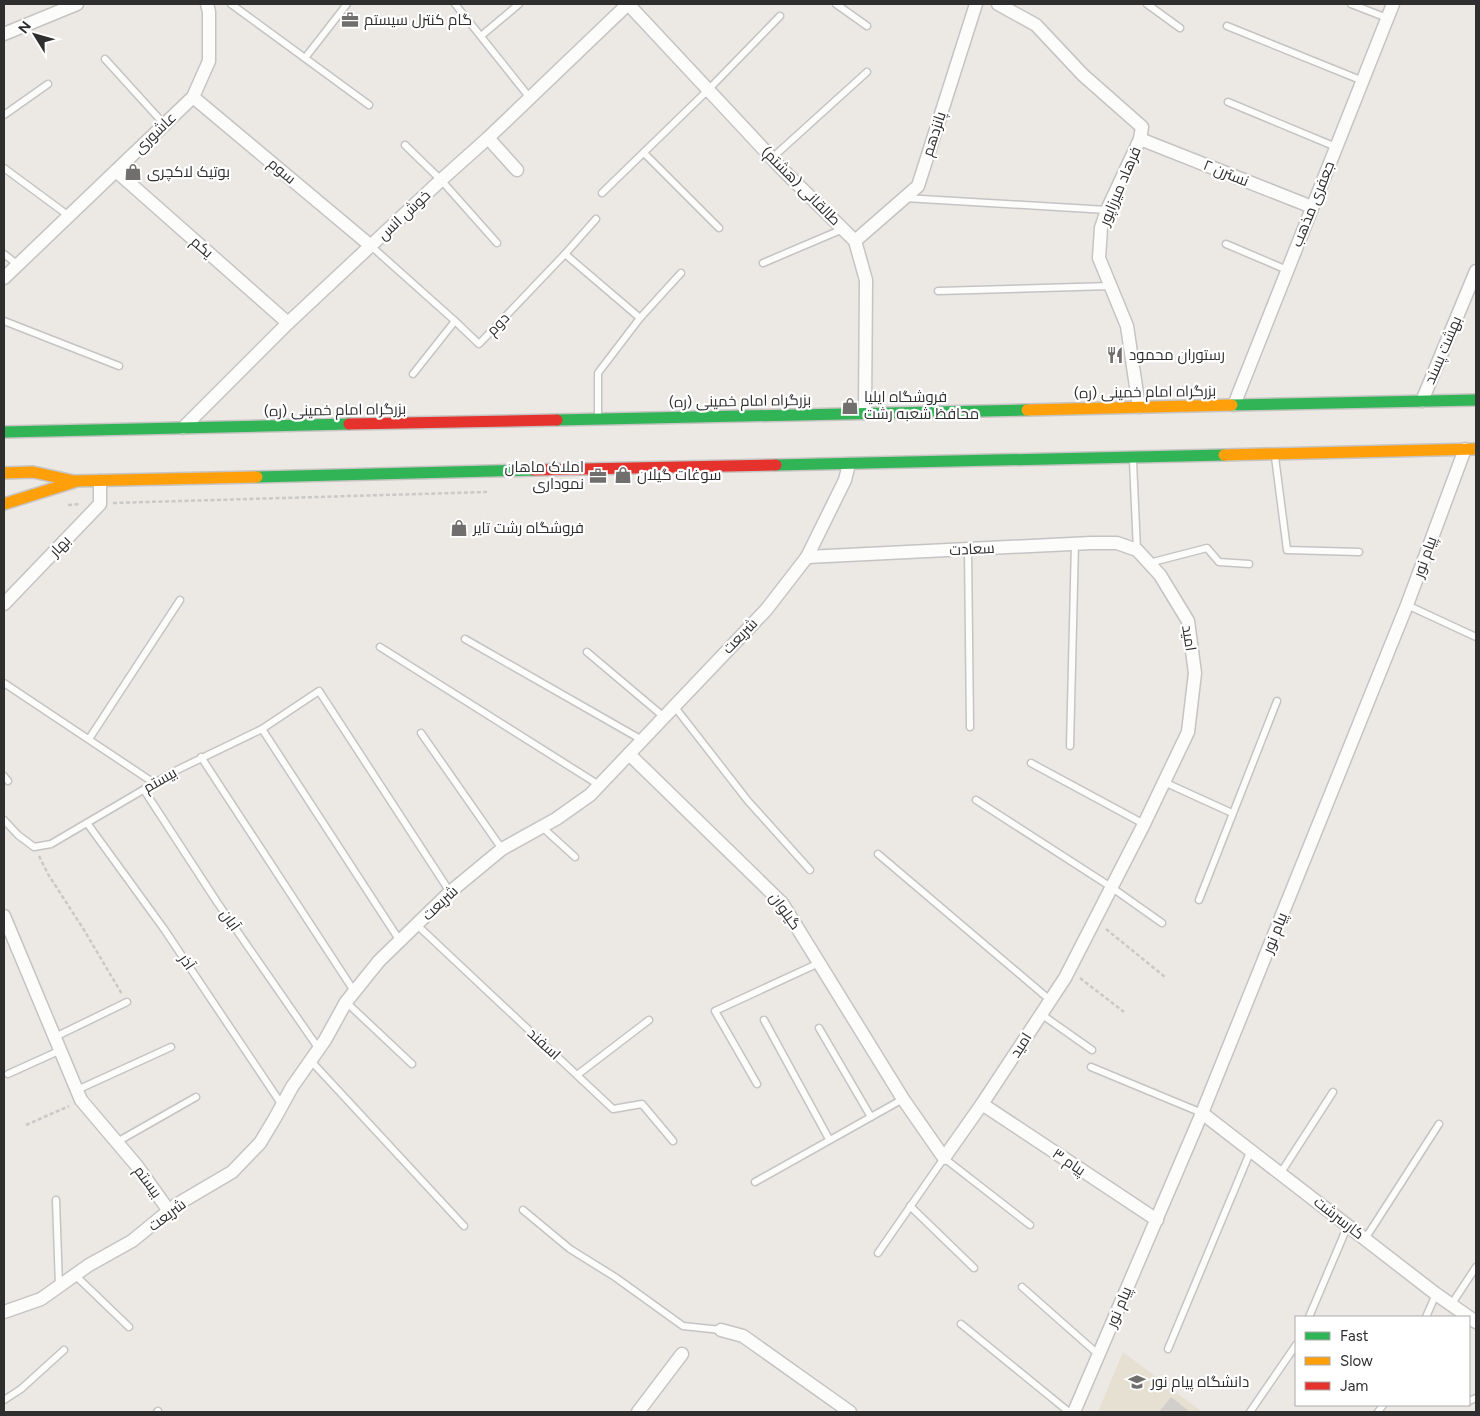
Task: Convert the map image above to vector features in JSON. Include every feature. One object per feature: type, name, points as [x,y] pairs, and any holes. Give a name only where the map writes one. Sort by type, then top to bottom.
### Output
[{"type":"highway","name":"بزرگراه امام خمینی (ره)","points":[[4,432],[1476,400]]},
{"type":"highway","points":[[4,504],[74,482],[100,481],[1471,449]]},
{"type":"highway","points":[[4,473],[33,472],[74,482]]},
{"type":"street","points":[[4,34],[77,4]]},
{"type":"street","name":"عاشوری","points":[[4,278],[193,97],[210,61],[209,12],[207,4]]},
{"type":"street","name":"طالقانی (هشتم)","points":[[628,4],[772,158],[855,241],[866,280],[865,413]]},
{"type":"street","name":"خوش انس","points":[[184,428],[288,323],[488,138],[628,4]]},
{"type":"street","name":"پانزدهم","points":[[855,241],[918,186],[976,4]]},
{"type":"street","points":[[998,4],[1036,25],[1083,75],[1142,127],[1140,138]]},
{"type":"street","name":"جعفری مذهب","points":[[1234,405],[1393,4]]},
{"type":"street","name":"سوم","points":[[193,97],[371,246]]},
{"type":"street","points":[[488,138],[517,170]]},
{"type":"street","name":"نسترن ۲","points":[[1140,138],[1312,207]]},
{"type":"street","name":"فرهاد میرزاپور","points":[[1139,407],[1127,326],[1100,258],[1101,228],[1107,210],[1140,138]]},
{"type":"street","name":"یکم","points":[[116,171],[288,323]]},
{"type":"street","name":"بهشت پسند","points":[[1422,401],[1476,271]]},
{"type":"street","name":"پیام نور","points":[[1074,1412],[1202,1113],[1471,449]]},
{"type":"street","name":"شریعت","points":[[4,1312],[41,1299],[89,1265],[132,1241],[176,1205],[232,1172],[260,1143],[292,1087],[319,1049],[350,997],[379,961],[450,892],[502,850],[590,796],[766,610],[807,556],[845,480],[849,464]]},
{"type":"street","name":"بهار","points":[[4,604],[100,504],[100,481]]},
{"type":"street","name":"سعادت","points":[[807,556],[1075,543],[1117,543],[1137,550]]},
{"type":"street","name":"امید","points":[[944,1158],[982,1104],[1069,970],[1144,824],[1188,732],[1194,673],[1188,620],[1160,575],[1137,550]]},
{"type":"street","name":"گیلوان","points":[[629,754],[782,903],[903,1099],[944,1158]]},
{"type":"street","name":"بیستم","points":[[4,916],[79,1095],[137,1166],[169,1212]]},
{"type":"street","name":"پیام ۳","points":[[982,1104],[1157,1220]]},
{"type":"street","name":"کارسرشت","points":[[1202,1113],[1436,1294],[1468,1316]]},
{"type":"street","points":[[721,1330],[743,1336],[850,1412]]},
{"type":"street","points":[[638,1412],[682,1354]]},
{"type":"lane","points":[[230,4],[369,105]]},
{"type":"lane","points":[[305,58],[347,4]]},
{"type":"lane","points":[[455,4],[530,98]]},
{"type":"lane","points":[[481,36],[519,4]]},
{"type":"lane","points":[[836,4],[867,26]]},
{"type":"lane","points":[[1147,4],[1180,28]]},
{"type":"lane","points":[[1351,4],[1387,18]]},
{"type":"lane","points":[[602,193],[708,90],[780,16]]},
{"type":"lane","points":[[1227,26],[1363,82]]},
{"type":"lane","points":[[104,60],[164,124]]},
{"type":"lane","points":[[772,158],[867,72]]},
{"type":"lane","points":[[4,115],[48,84]]},
{"type":"lane","points":[[1228,102],[1336,147]]},
{"type":"lane","points":[[405,146],[441,180],[497,243]]},
{"type":"lane","points":[[644,153],[719,228]]},
{"type":"lane","points":[[4,168],[69,216]]},
{"type":"lane","points":[[904,198],[1107,210]]},
{"type":"lane","name":"دوم","points":[[371,246],[479,344],[596,219]]},
{"type":"lane","points":[[764,263],[843,229]]},
{"type":"lane","points":[[1226,244],[1287,270]]},
{"type":"lane","points":[[4,254],[18,265]]},
{"type":"lane","points":[[565,254],[640,318]]},
{"type":"lane","points":[[598,419],[598,373],[640,318],[681,273]]},
{"type":"lane","points":[[938,290],[1111,286]]},
{"type":"lane","points":[[4,321],[119,366]]},
{"type":"lane","points":[[413,374],[455,321]]},
{"type":"lane","points":[[1274,454],[1287,550],[1359,552]]},
{"type":"lane","points":[[1133,457],[1137,550]]},
{"type":"lane","points":[[1070,746],[1075,543]]},
{"type":"lane","points":[[1150,563],[1207,548],[1219,562],[1249,564]]},
{"type":"lane","points":[[968,549],[970,727]]},
{"type":"lane","points":[[89,739],[180,600]]},
{"type":"lane","points":[[1407,605],[1476,637]]},
{"type":"lane","points":[[465,639],[642,740]]},
{"type":"lane","points":[[380,647],[599,785]]},
{"type":"lane","points":[[587,652],[664,717]]},
{"type":"lane","points":[[4,683],[154,783]]},
{"type":"lane","name":"بیستم","points":[[34,847],[51,844],[154,783],[202,757],[262,729],[319,690],[450,892]]},
{"type":"lane","points":[[1199,900],[1277,701]]},
{"type":"lane","points":[[674,706],[748,801],[810,870]]},
{"type":"lane","points":[[262,729],[400,941]]},
{"type":"lane","points":[[421,733],[502,850]]},
{"type":"lane","points":[[202,757],[350,997],[412,1064]]},
{"type":"lane","points":[[1031,763],[1144,824]]},
{"type":"lane","points":[[1164,782],[1232,813]]},
{"type":"lane","name":"آبان","points":[[144,790],[217,902],[319,1049]]},
{"type":"lane","points":[[976,800],[1111,887],[1162,923]]},
{"type":"lane","points":[[4,820],[18,835],[34,847]]},
{"type":"lane","name":"آذر","points":[[87,823],[164,929],[282,1105]]},
{"type":"lane","points":[[542,827],[575,857]]},
{"type":"lane","points":[[878,854],[1050,1000]]},
{"type":"lane","name":"اسفند","points":[[417,925],[613,1109],[642,1104],[673,1142]]},
{"type":"lane","points":[[756,1084],[715,1011],[819,963]]},
{"type":"lane","points":[[55,1037],[127,1002]]},
{"type":"lane","points":[[1041,1014],[1092,1050]]},
{"type":"lane","points":[[577,1075],[649,1020]]},
{"type":"lane","points":[[764,1020],[829,1139]]},
{"type":"lane","points":[[819,1028],[871,1117]]},
{"type":"lane","points":[[79,1095],[171,1047]]},
{"type":"lane","points":[[8,1074],[61,1050]]},
{"type":"lane","points":[[311,1061],[464,1226]]},
{"type":"lane","points":[[1091,1067],[1202,1113]]},
{"type":"lane","points":[[1280,1174],[1333,1092]]},
{"type":"lane","points":[[117,1142],[196,1097]]},
{"type":"lane","points":[[755,1182],[903,1099]]},
{"type":"lane","points":[[1365,1239],[1439,1124]]},
{"type":"lane","points":[[1168,1349],[1251,1150]]},
{"type":"lane","points":[[944,1158],[1030,1225]]},
{"type":"lane","name":"امید","points":[[878,1252],[944,1158]]},
{"type":"lane","points":[[56,1200],[59,1286]]},
{"type":"lane","points":[[910,1206],[974,1268]]},
{"type":"lane","points":[[523,1210],[570,1249],[615,1277],[683,1326],[721,1330]]},
{"type":"lane","points":[[1309,1316],[1348,1225]]},
{"type":"lane","points":[[1452,1305],[1476,1267]]},
{"type":"lane","points":[[75,1275],[129,1327]]},
{"type":"lane","points":[[1022,1287],[1098,1355]]},
{"type":"lane","points":[[1426,1316],[1436,1294]]},
{"type":"lane","points":[[961,1324],[1069,1412]]},
{"type":"lane","points":[[1250,1412],[1295,1345]]},
{"type":"lane","points":[[4,1400],[21,1389],[64,1350]]},
{"type":"path","points":[[34,847],[48,874],[127,1002]]},
{"type":"path","points":[[1094,920],[1165,977]]},
{"type":"path","points":[[1069,970],[1124,1012]]},
{"type":"path","points":[[26,1125],[79,1095]]},
{"type":"shaded area","name":"دانشگاه پیام نور","points":[[1123,1352],[1202,1412],[1098,1412]]},
{"type":"building","points":[[1171,1397],[1190,1412],[1159,1412]]},
{"type":"traffic: fast","points":[[1232,405],[1476,400]]},
{"type":"traffic: fast","points":[[557,420],[1027,410]]},
{"type":"traffic: fast","points":[[4,432],[349,424]]},
{"type":"traffic: fast","points":[[776,465],[1224,455]]},
{"type":"traffic: fast","points":[[257,477],[534,470]]},
{"type":"traffic: slow","points":[[1027,410],[1232,405]]},
{"type":"traffic: slow","points":[[1224,455],[1476,449]]},
{"type":"traffic: slow","points":[[4,473],[33,472],[74,481],[257,477]]},
{"type":"traffic: slow","points":[[4,504],[74,482]]},
{"type":"traffic: jam","points":[[349,424],[557,420]]},
{"type":"traffic: jam","points":[[534,470],[776,465]]},
{"type":"place","name":"گام کنترل سیستم","points":[[350,20]]},
{"type":"place","name":"بوتیک لاکچری","points":[[133,172]]},
{"type":"place","name":"رستوران محمود","points":[[1115,355]]},
{"type":"place","name":"فروشگاه ایلیا محافظ شعبه رشت","points":[[850,406]]},
{"type":"place","name":"سوغات گیلان","points":[[623,475]]},
{"type":"place","name":"املاک ماهان نموداری","points":[[598,476]]},
{"type":"place","name":"فروشگاه رشت تاير","points":[[459,528]]},
{"type":"place","name":"دانشگاه پیام نور","points":[[1137,1382]]}]
